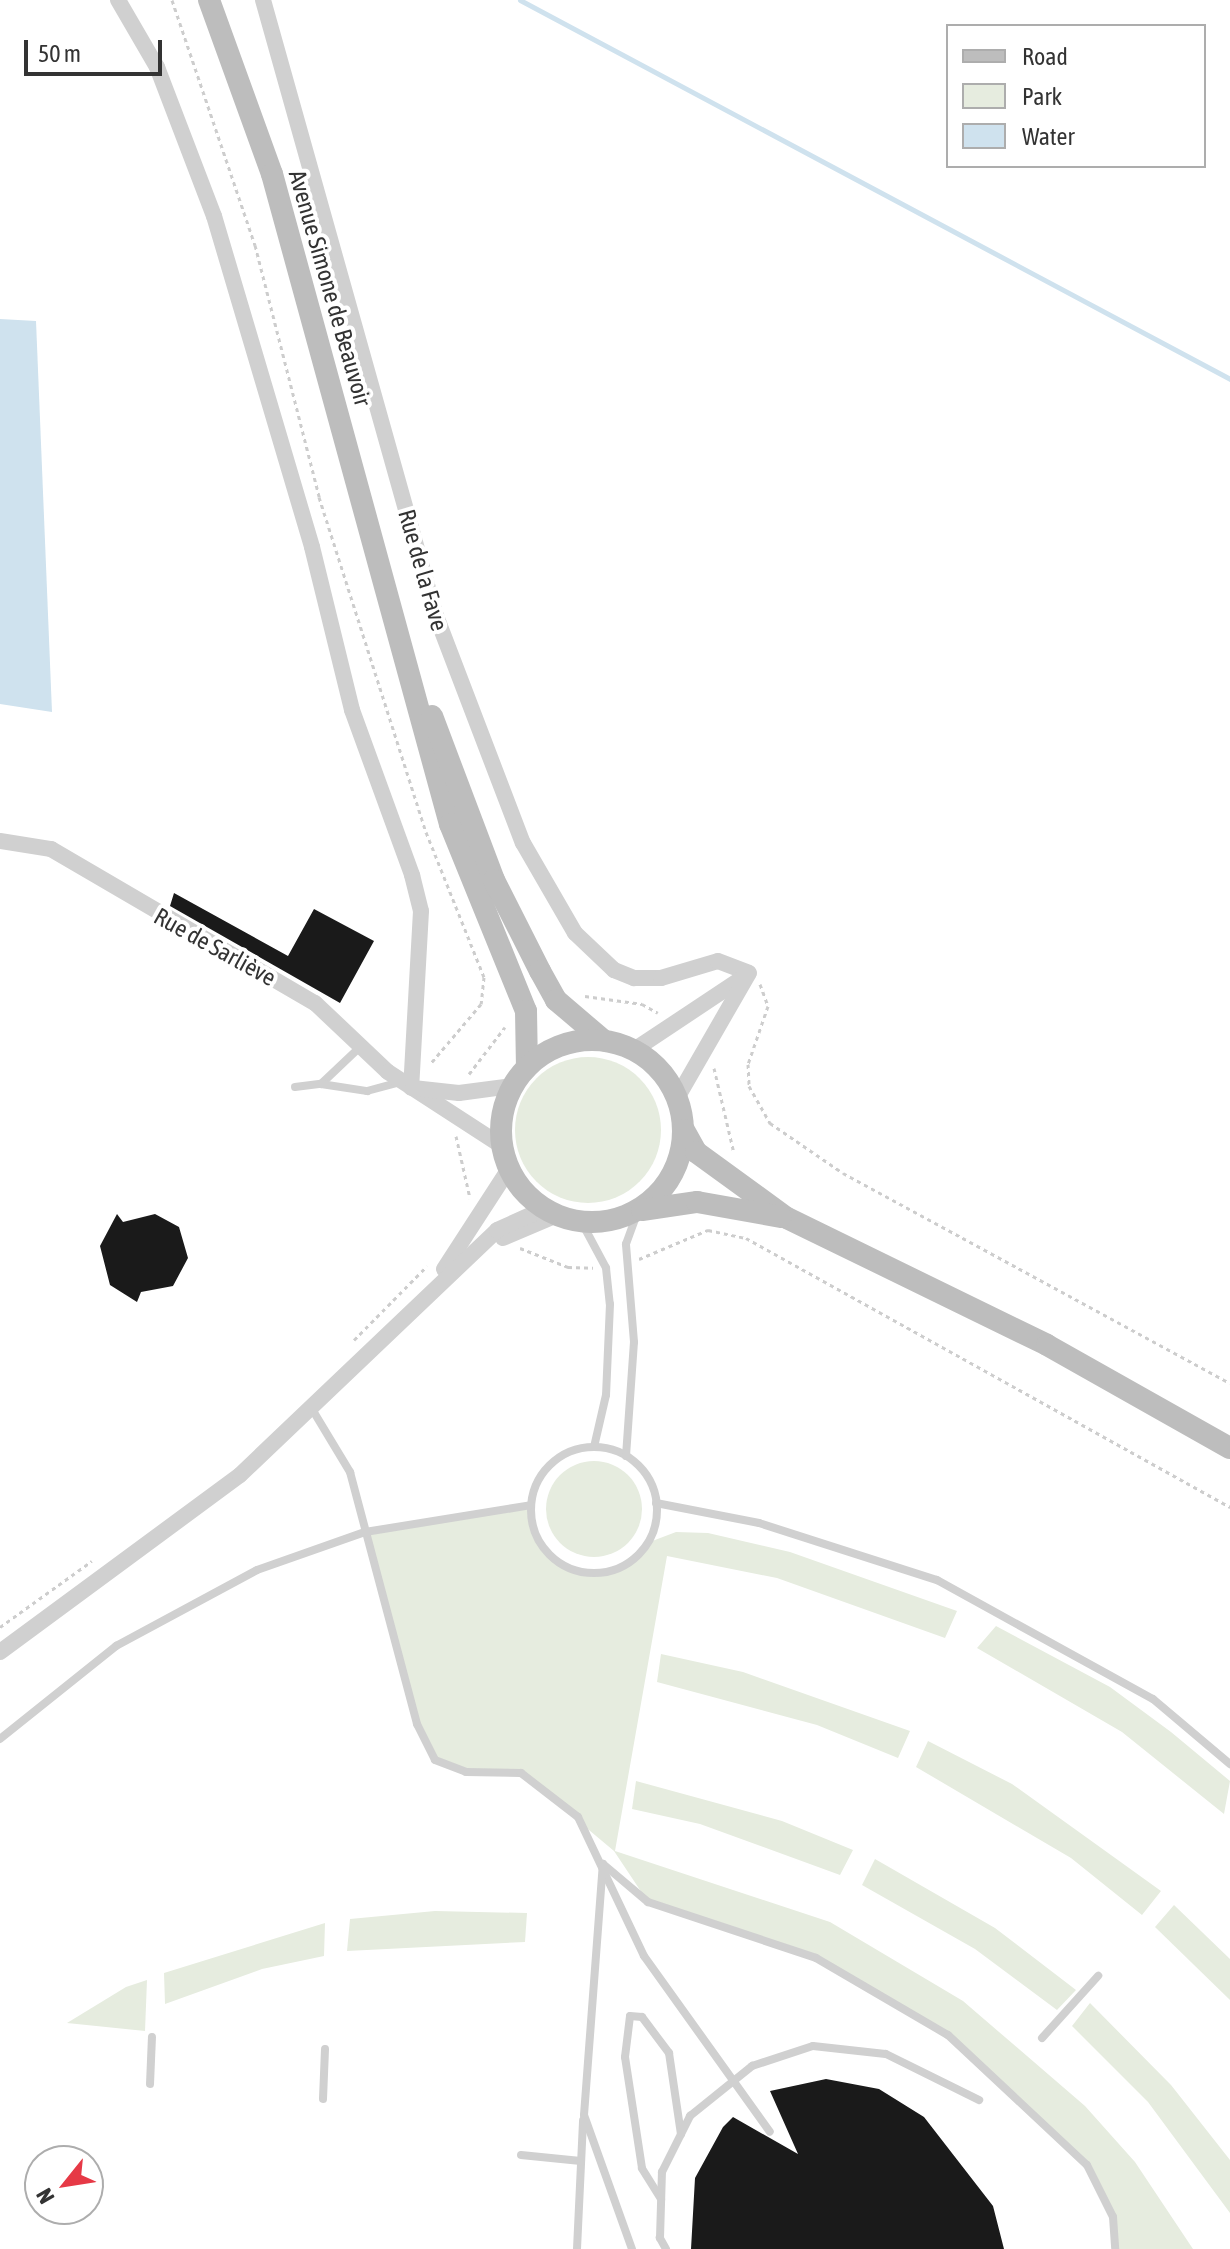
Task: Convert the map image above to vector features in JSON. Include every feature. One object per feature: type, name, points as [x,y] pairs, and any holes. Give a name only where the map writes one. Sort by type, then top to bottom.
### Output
[{"type":"main road","name":"Avenue Simone de Beauvoir","points":[[209,0],[272,174],[389,594]]},
{"type":"main road","points":[[389,594],[432,764],[526,1011],[531,1063]]},
{"type":"main road","points":[[389,594],[471,824],[556,1000],[603,1040]]},
{"type":"main road","points":[[432,764],[443,775],[535,1007],[531,1063]]},
{"type":"main road","points":[[787,1218],[697,1202],[638,1211],[611,1221],[582,1223],[551,1212],[509,1169],[502,1146],[502,1115],[512,1086],[531,1063],[579,1040],[603,1040],[634,1050],[667,1078],[677,1098],[684,1130],[696,1152],[787,1218],[1047,1345],[1230,1448]]},
{"type":"main road","points":[[638,1211],[672,1176],[684,1130]]},
{"type":"street","points":[[118,0],[157,67],[205,189],[312,547],[352,710],[412,875],[421,911],[407,1085],[459,1093],[512,1086]]},
{"type":"street","name":"Rue de la Fave","points":[[263,0],[435,613],[523,843],[575,933],[614,970],[634,978],[661,978],[718,961],[749,973]]},
{"type":"street","name":"Rue de Sarliève","points":[[0,841],[51,849],[315,1003],[360,1047],[407,1085],[502,1146]]},
{"type":"street","points":[[634,1050],[749,973]]},
{"type":"street","points":[[677,1098],[749,973]]},
{"type":"street","points":[[425,1297],[473,1209],[509,1169]]},
{"type":"street","points":[[425,1297],[439,1297],[505,1236],[551,1212]]},
{"type":"street","points":[[0,1652],[158,1541],[312,1409],[497,1230],[551,1212]]},
{"type":"lane","points":[[321,1084],[360,1047]]},
{"type":"lane","points":[[295,1087],[321,1084],[367,1091],[407,1085]]},
{"type":"lane","points":[[626,1456],[634,1342],[627,1264],[638,1211]]},
{"type":"lane","points":[[582,1223],[606,1268],[610,1342],[594,1447]]},
{"type":"lane","points":[[312,1409],[350,1472],[417,1724],[435,1760],[466,1772],[521,1773],[578,1817],[603,1864],[644,1956],[770,2132]]},
{"type":"lane","points":[[594,1447],[626,1456],[646,1476],[656,1503],[655,1524],[634,1559],[595,1573],[555,1560],[537,1535],[531,1505],[535,1487],[558,1457],[594,1447]]},
{"type":"lane","points":[[656,1503],[759,1523],[937,1580],[1153,1699],[1230,1764]]},
{"type":"lane","points":[[0,1739],[160,1619],[257,1570],[365,1532],[531,1505]]},
{"type":"lane","points":[[577,2249],[603,1864]]},
{"type":"lane","points":[[603,1864],[648,1902],[816,1958],[948,2035],[1087,2165],[1113,2217],[1115,2249]]},
{"type":"lane","points":[[1042,2038],[1098,1976]]},
{"type":"lane","points":[[661,2200],[642,2168],[625,2057],[630,2016],[642,2017],[669,2053],[681,2134]]},
{"type":"lane","points":[[150,2084],[152,2037]]},
{"type":"lane","points":[[666,2249],[660,2238],[662,2172],[690,2116],[732,2078],[813,2046],[886,2054],[979,2100]]},
{"type":"lane","points":[[323,2099],[325,2049]]},
{"type":"lane","points":[[584,2115],[632,2249]]},
{"type":"lane","points":[[521,2155],[581,2161]]},
{"type":"path","points":[[172,0],[251,231],[319,497],[426,832],[484,977],[481,1004],[407,1085]]},
{"type":"path","points":[[749,973],[768,1006],[748,1064],[749,1086],[770,1123],[843,1173],[1230,1383]]},
{"type":"path","points":[[556,1000],[596,995],[642,1004],[677,1024]]},
{"type":"path","points":[[459,1093],[476,1058],[526,1011]]},
{"type":"path","points":[[703,1049],[716,1071],[733,1153],[744,1164]]},
{"type":"path","points":[[456,1117],[460,1170],[473,1209]]},
{"type":"path","points":[[627,1264],[708,1230],[746,1238],[1230,1507]]},
{"type":"path","points":[[505,1236],[533,1256],[568,1267],[606,1268]]},
{"type":"path","points":[[349,1345],[432,1261]]},
{"type":"path","points":[[0,1627],[93,1560]]},
{"type":"green space","points":[[588,1057],[616,1062],[640,1078],[656,1102],[661,1130],[656,1158],[640,1182],[616,1198],[588,1203],[560,1198],[536,1182],[520,1158],[515,1130],[520,1102],[536,1078],[560,1062]]},
{"type":"green space","points":[[594,1461],[612,1465],[628,1475],[638,1491],[642,1509],[638,1527],[628,1543],[612,1553],[594,1557],[576,1553],[560,1543],[550,1527],[546,1509],[550,1491],[560,1475],[576,1465]]},
{"type":"green space","points":[[531,1505],[541,1545],[574,1570],[615,1569],[647,1543],[676,1532],[708,1533],[790,1552],[957,1611],[945,1638],[777,1578],[667,1556],[615,1851],[830,1922],[963,2001],[1085,2106],[1135,2162],[1193,2249],[1115,2249],[1113,2217],[1087,2165],[948,2035],[816,1958],[648,1902],[614,1851],[521,1773],[466,1772],[435,1760],[417,1724],[365,1532]]},
{"type":"green space","points":[[996,1626],[1110,1687],[1171,1732],[1230,1781],[1224,1814],[1122,1732],[977,1648]]},
{"type":"green space","points":[[661,1654],[743,1672],[910,1731],[898,1758],[817,1725],[657,1682]]},
{"type":"green space","points":[[928,1741],[1012,1784],[1161,1891],[1142,1915],[1071,1858],[916,1767]]},
{"type":"green space","points":[[636,1781],[782,1821],[853,1850],[840,1875],[700,1824],[632,1809]]},
{"type":"green space","points":[[875,1859],[995,1928],[1076,1990],[1057,2010],[975,1949],[862,1885]]},
{"type":"green space","points":[[1174,1905],[1230,1959],[1230,2000],[1155,1927]]},
{"type":"green space","points":[[435,1911],[527,1913],[525,1942],[347,1951],[350,1919]]},
{"type":"green space","points":[[325,1923],[324,1956],[262,1969],[165,2004],[164,1973]]},
{"type":"green space","points":[[147,1980],[145,2031],[67,2023],[126,1987]]},
{"type":"green space","points":[[1090,2003],[1171,2085],[1230,2160],[1230,2213],[1148,2102],[1072,2026]]},
{"type":"water","points":[[0,319],[36,321],[52,712],[0,704]]},
{"type":"building","points":[[174,893],[288,956],[314,909],[374,941],[340,1003],[170,906]]},
{"type":"building","points":[[117,1214],[123,1222],[155,1214],[179,1227],[188,1258],[173,1286],[141,1292],[137,1302],[110,1285],[100,1246]]},
{"type":"building","points":[[826,2079],[879,2089],[924,2117],[993,2206],[1004,2249],[691,2249],[695,2178],[723,2127],[733,2117],[798,2154],[770,2091]]},
{"type":"waterway","points":[[520,0],[1230,379]]}]
